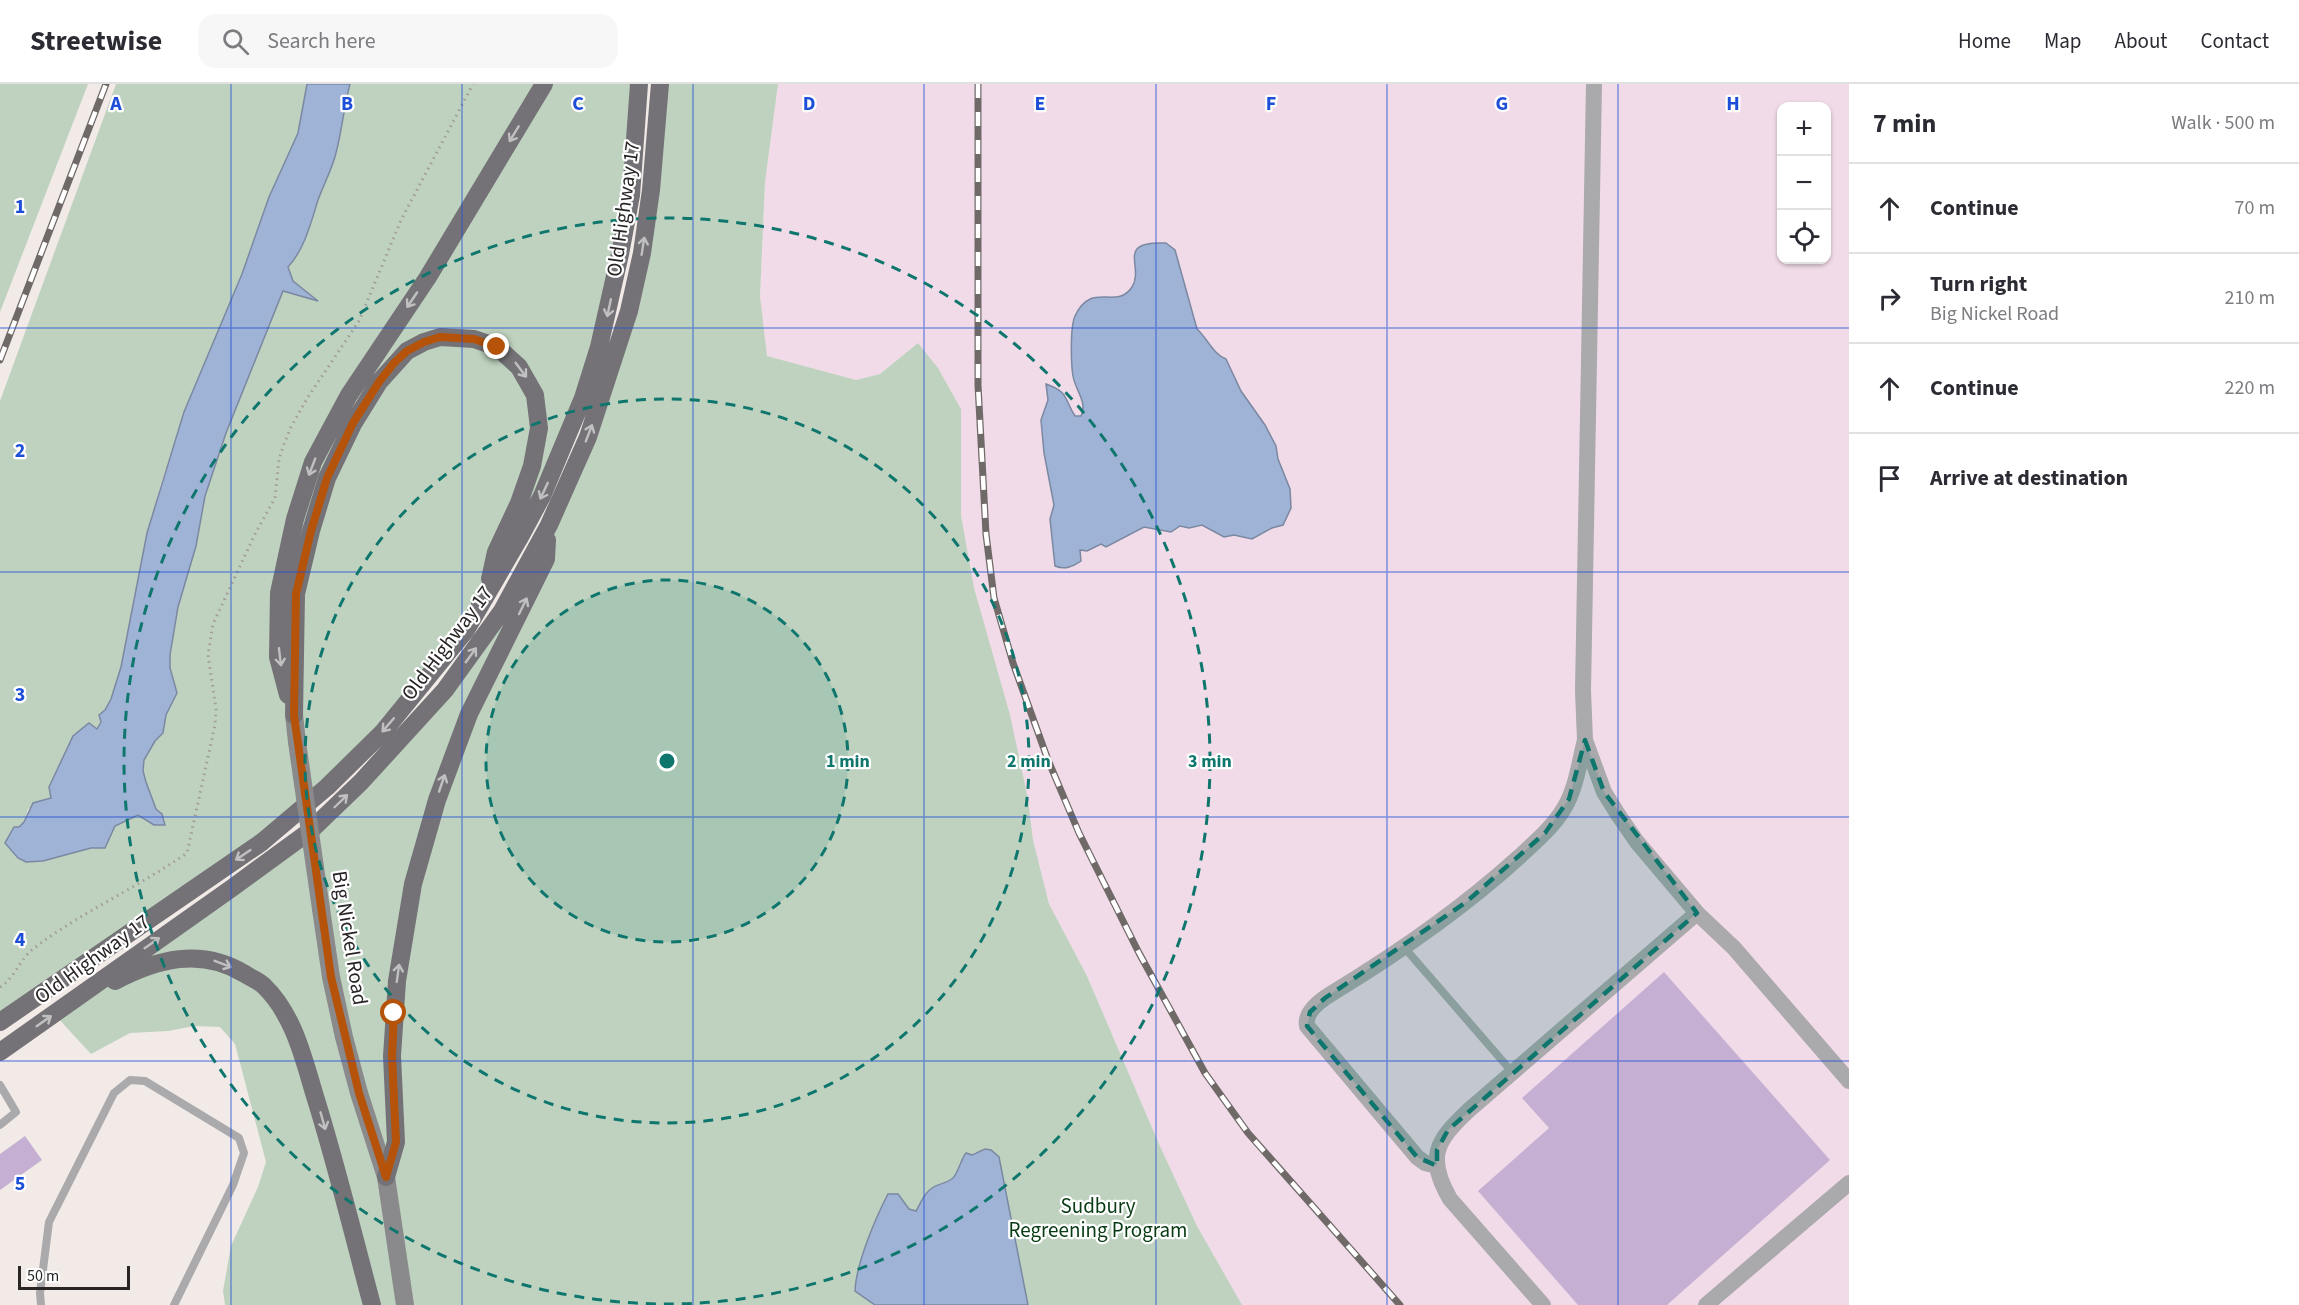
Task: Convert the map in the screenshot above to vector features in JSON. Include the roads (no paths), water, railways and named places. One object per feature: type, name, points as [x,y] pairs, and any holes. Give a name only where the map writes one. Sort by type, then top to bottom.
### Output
[{"type":"main road","points":[[294,715],[278,657],[279,593],[295,519],[314,462],[349,395],[428,277],[544,84]]},
{"type":"main road","name":"Old Highway 17","points":[[0,1022],[262,842],[327,787],[383,732],[466,630],[520,537],[551,475],[583,398],[600,347],[621,254],[631,195],[639,84]]},
{"type":"main road","name":"Old Highway 17","points":[[0,1052],[310,831],[361,782],[445,690],[502,611],[549,525],[588,437],[629,311],[642,253],[651,190],[660,84]]},
{"type":"main road","points":[[294,715],[296,594],[327,478],[353,423],[379,382],[407,351],[440,337],[474,339],[497,347],[510,357],[528,380],[535,395],[538,410],[539,428],[532,466],[519,503],[496,552],[487,595]]},
{"type":"main road","points":[[386,1177],[396,1142],[392,1056],[397,981],[413,884],[449,763],[473,705],[546,558],[549,525]]},
{"type":"main road","name":"Big Nickel Road","points":[[294,715],[331,977],[359,1093],[386,1177],[405,1305]]},
{"type":"main road","points":[[88,989],[106,985],[148,965],[172,959],[199,958],[229,966],[263,986],[288,1020],[297,1040],[322,1118],[372,1305]]},
{"type":"street","points":[[1437,1166],[1425,1163],[1417,1157],[1307,1026],[1306,1020],[1310,1012],[1325,998],[1367,972],[1465,903],[1545,833],[1563,811],[1569,799],[1585,740],[1583,679],[1594,84]]},
{"type":"street","points":[[1585,740],[1604,792],[1637,842],[1697,913],[1734,948],[1849,1081]]},
{"type":"street","points":[[1543,1305],[1450,1200],[1440,1182],[1437,1150],[1448,1130],[1697,913]]},
{"type":"street","points":[[1706,1305],[1849,1183]]},
{"type":"lane","points":[[1403,946],[1513,1073]]},
{"type":"lane","points":[[41,1305],[40,1293],[49,1222],[114,1093],[130,1080],[145,1081],[239,1138],[244,1153],[233,1185],[214,1227],[174,1305]]},
{"type":"lane","points":[[0,1085],[16,1112],[0,1125]]},
{"type":"water","points":[[307,84],[350,84],[332,165],[303,244],[288,267],[293,281],[318,301],[283,291],[226,433],[205,496],[196,546],[178,607],[170,655],[170,668],[177,693],[166,715],[163,733],[155,741],[144,760],[143,771],[146,782],[165,825],[154,825],[138,815],[115,826],[105,848],[91,848],[43,861],[26,862],[18,858],[5,843],[14,827],[19,827],[24,822],[33,803],[51,798],[49,787],[73,736],[89,723],[97,729],[101,722],[99,715],[111,699],[121,667],[147,533],[184,412],[242,274],[269,197],[298,133]]},
{"type":"water","points":[[1150,243],[1166,243],[1175,250],[1197,329],[1217,353],[1226,359],[1241,391],[1265,425],[1276,446],[1278,459],[1290,489],[1291,508],[1283,525],[1252,539],[1234,535],[1224,537],[1202,525],[1189,528],[1180,526],[1171,532],[1144,527],[1106,547],[1101,544],[1087,551],[1080,550],[1081,561],[1071,566],[1062,568],[1055,566],[1050,519],[1054,505],[1044,453],[1041,420],[1048,400],[1046,384],[1059,390],[1075,416],[1081,416],[1083,406],[1074,381],[1072,363],[1075,316],[1082,305],[1089,300],[1096,297],[1119,297],[1126,294],[1135,279],[1134,256],[1136,251],[1141,246]]},
{"type":"water","points":[[985,1149],[991,1150],[999,1157],[1028,1305],[875,1305],[855,1291],[862,1255],[888,1194],[898,1194],[909,1209],[916,1211],[929,1190],[953,1178],[966,1153],[972,1155]]},
{"type":"railway","points":[[0,360],[106,84]]},
{"type":"railway","points":[[978,84],[978,385],[986,534],[994,598],[1013,663],[1048,760],[1079,833],[1139,953],[1205,1073],[1248,1133],[1400,1305]]},
{"type":"park label","name":"Sudbury Regreening Program","points":[[1098,1218]]}]
